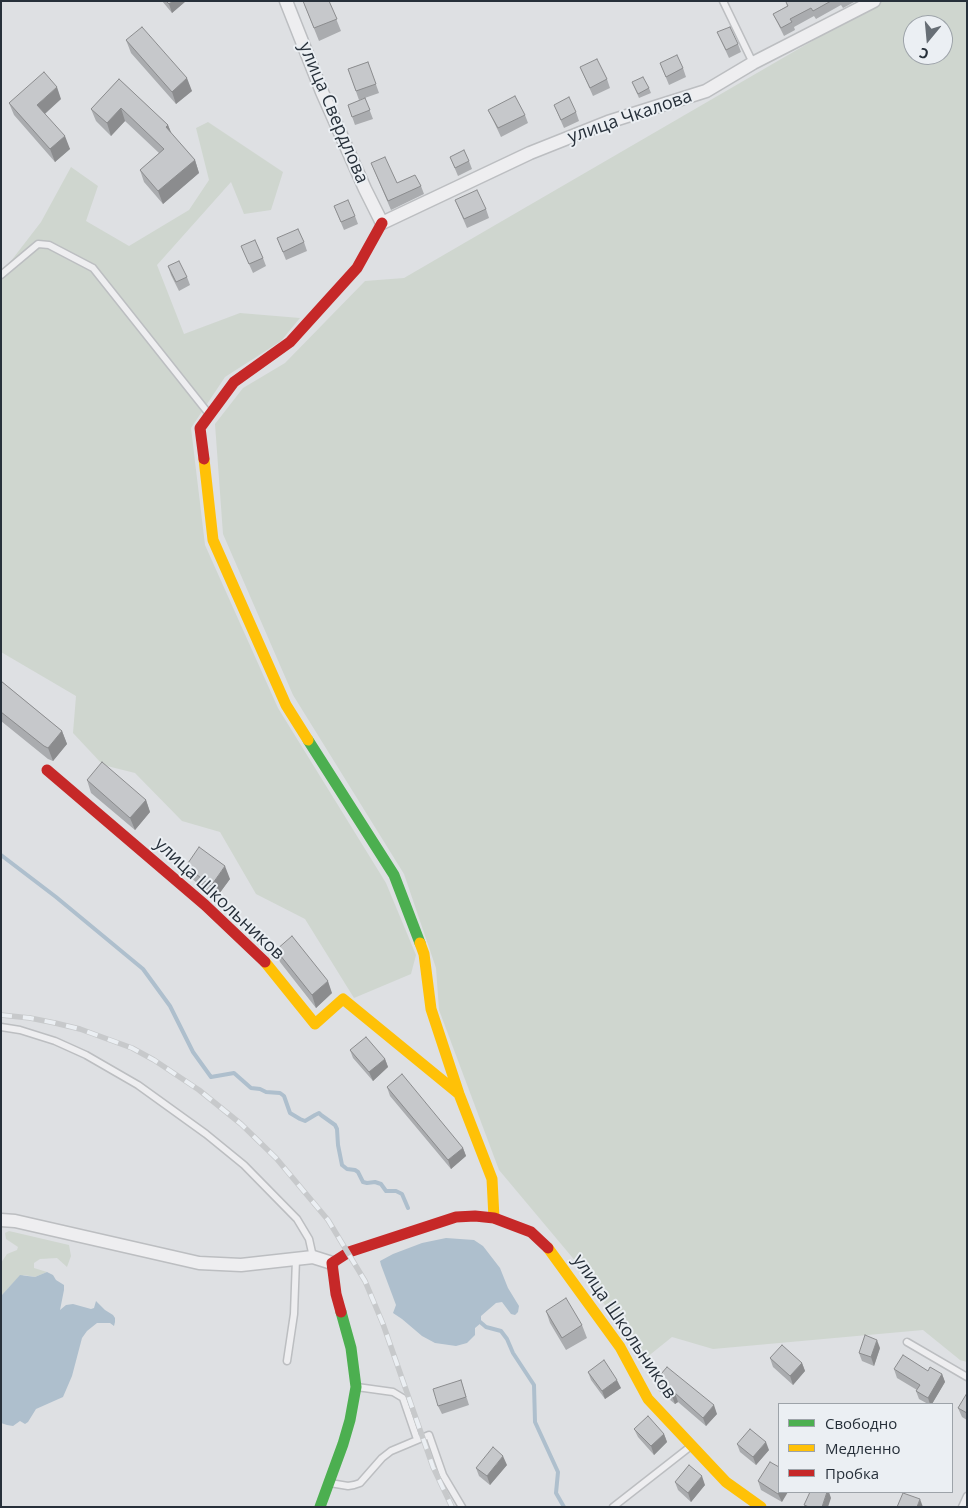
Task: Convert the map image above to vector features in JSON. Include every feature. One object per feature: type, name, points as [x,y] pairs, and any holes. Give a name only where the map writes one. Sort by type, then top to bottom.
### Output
[{"type":"street","name":"улица Свердлова","points":[[286,1],[322,92],[382,223]]},
{"type":"street","name":"улица Чкалова","points":[[382,223],[530,153],[608,122],[706,91],[753,63],[874,1]]},
{"type":"street","points":[[382,223],[357,268],[320,306],[290,342],[234,382],[200,428],[213,540],[286,705],[394,875],[424,954],[431,1009],[459,1094]]},
{"type":"street","name":"улица Школьников","points":[[47,770],[205,905],[268,965],[315,1024],[343,999],[459,1094],[492,1179],[494,1218],[531,1232],[547,1246],[620,1346],[648,1399],[726,1482],[761,1507]]},
{"type":"street","points":[[332,1263],[349,1252],[456,1217],[494,1218]]},
{"type":"street","points":[[1,1220],[15,1221],[199,1263],[241,1265],[314,1257],[332,1263]]},
{"type":"street","points":[[320,1507],[350,1420],[356,1387],[351,1348],[336,1294],[332,1263]]},
{"type":"lane","points":[[724,1],[753,63]]},
{"type":"lane","points":[[1,275],[38,244],[49,245],[93,268],[209,415]]},
{"type":"lane","points":[[1,1027],[20,1030],[55,1040],[86,1055],[138,1085],[206,1134],[244,1165],[297,1219],[309,1239],[314,1257]]},
{"type":"lane","points":[[287,1361],[294,1314],[296,1260]]},
{"type":"lane","points":[[907,1342],[967,1377]]},
{"type":"lane","points":[[356,1387],[393,1392],[403,1398],[417,1439]]},
{"type":"lane","points":[[329,1483],[348,1486],[360,1483],[382,1458],[391,1451],[429,1435],[443,1475],[462,1507]]},
{"type":"lane","points":[[613,1507],[692,1446]]},
{"type":"lane","points":[[962,1507],[967,1496]]},
{"type":"shaded area","points":[[881,1],[967,1],[967,1362],[960,1360],[923,1330],[713,1349],[672,1337],[641,1362],[582,1269],[499,1170],[439,1010],[436,968],[404,874],[293,695],[223,534],[215,424],[243,388],[285,363],[365,281],[404,278]]},
{"type":"shaded area","points":[[208,122],[283,172],[271,210],[244,214],[231,182],[157,265],[184,334],[240,313],[300,318],[281,341],[225,377],[191,428],[205,545],[278,708],[386,883],[416,955],[411,974],[354,998],[305,919],[256,894],[220,832],[182,821],[135,773],[103,765],[73,733],[76,696],[1,652],[1,274],[41,222],[71,167],[98,186],[86,221],[129,246],[189,210],[209,180],[196,128]]},
{"type":"shaded area","points":[[9,1231],[69,1245],[71,1256],[67,1267],[57,1258],[40,1259],[34,1263],[34,1268],[47,1272],[35,1277],[24,1275],[17,1279],[1,1296],[1,1263],[7,1254],[17,1250],[18,1247],[6,1239],[5,1233]]},
{"type":"water","points":[[446,1238],[474,1240],[483,1246],[500,1268],[508,1288],[519,1306],[518,1312],[515,1315],[511,1314],[502,1302],[496,1303],[481,1316],[481,1323],[475,1328],[475,1335],[467,1343],[456,1346],[435,1343],[422,1336],[393,1313],[396,1305],[380,1261],[422,1243]]},
{"type":"water","points":[[47,1272],[64,1285],[60,1310],[66,1305],[73,1304],[91,1309],[94,1308],[96,1301],[113,1315],[115,1318],[114,1326],[110,1323],[97,1323],[87,1331],[82,1338],[72,1376],[63,1397],[36,1409],[25,1424],[20,1421],[13,1426],[7,1425],[1,1423],[1,1296],[20,1275],[35,1277]]},
{"type":"building","points":[[303,1],[329,1],[337,19],[314,28]]},
{"type":"building","points":[[787,1],[831,1],[813,11],[811,8],[790,19],[792,22],[781,28],[773,14],[788,6]]},
{"type":"building","points":[[142,27],[187,78],[172,92],[126,40]]},
{"type":"building","points":[[730,27],[738,44],[726,50],[717,32]]},
{"type":"building","points":[[677,55],[683,68],[666,77],[660,63]]},
{"type":"building","points":[[597,59],[607,79],[590,88],[580,67]]},
{"type":"building","points":[[368,62],[376,84],[356,91],[348,69]]},
{"type":"building","points":[[44,72],[57,87],[37,105],[65,136],[50,149],[9,103]]},
{"type":"building","points":[[643,77],[649,88],[638,94],[632,82]]},
{"type":"building","points":[[119,79],[168,125],[166,127],[195,160],[158,191],[140,170],[164,149],[121,108],[107,123],[91,109]]},
{"type":"building","points":[[515,96],[525,115],[498,128],[488,110]]},
{"type":"building","points":[[569,97],[576,112],[561,120],[554,105]]},
{"type":"building","points":[[365,98],[370,110],[352,117],[348,105]]},
{"type":"building","points":[[464,150],[469,161],[455,168],[450,157]]},
{"type":"building","points":[[385,157],[397,183],[415,175],[421,186],[388,201],[371,163]]},
{"type":"building","points":[[477,190],[486,209],[464,219],[455,200]]},
{"type":"building","points":[[348,200],[355,216],[341,222],[334,206]]},
{"type":"building","points":[[298,229],[304,242],[283,252],[277,238]]},
{"type":"building","points":[[255,240],[263,258],[249,264],[241,246]]},
{"type":"building","points":[[179,261],[187,277],[176,282],[168,266]]},
{"type":"building","points":[[1,681],[62,731],[48,748],[1,712]]},
{"type":"building","points":[[102,762],[146,800],[130,818],[87,780]]},
{"type":"building","points":[[199,847],[225,866],[211,886],[186,866]]},
{"type":"building","points":[[292,936],[328,981],[312,995],[276,950]]},
{"type":"building","points":[[366,1037],[385,1059],[369,1072],[350,1050]]},
{"type":"building","points":[[402,1074],[463,1148],[448,1160],[387,1087]]},
{"type":"building","points":[[566,1298],[582,1325],[562,1338],[546,1311]]},
{"type":"building","points":[[865,1335],[877,1340],[871,1357],[859,1353]]},
{"type":"building","points":[[782,1345],[802,1363],[790,1376],[770,1358]]},
{"type":"building","points":[[903,1355],[928,1371],[930,1367],[942,1374],[928,1398],[916,1391],[920,1385],[894,1369]]},
{"type":"building","points":[[604,1360],[617,1380],[602,1391],[588,1372]]},
{"type":"building","points":[[667,1367],[714,1405],[703,1418],[675,1393],[672,1396],[655,1381]]},
{"type":"building","points":[[461,1380],[466,1397],[438,1406],[433,1389]]},
{"type":"building","points":[[967,1393],[967,1413],[958,1408]]},
{"type":"building","points":[[648,1416],[664,1434],[651,1446],[634,1429]]},
{"type":"building","points":[[750,1429],[766,1442],[753,1457],[737,1444]]},
{"type":"building","points":[[493,1447],[503,1456],[487,1476],[476,1468]]},
{"type":"building","points":[[770,1462],[778,1466],[778,1494],[758,1481]]},
{"type":"building","points":[[689,1465],[702,1476],[688,1493],[675,1482]]},
{"type":"building","points":[[810,1493],[827,1493],[822,1507],[804,1505]]},
{"type":"building","points":[[903,1493],[920,1499],[917,1507],[897,1507]]},
{"type":"waterway","points":[[1,855],[56,897],[143,969],[170,1006],[193,1052],[211,1077],[234,1073],[251,1088],[280,1093],[284,1096],[290,1113],[305,1121],[319,1113],[335,1125],[337,1129],[342,1165],[347,1169],[358,1172],[363,1182],[375,1182],[381,1184],[386,1191],[396,1191],[402,1194],[408,1208]]},
{"type":"waterway","points":[[479,1321],[486,1327],[501,1331],[534,1385],[535,1422],[558,1472],[556,1493],[564,1507]]},
{"type":"railway","points":[[1,1015],[30,1018],[80,1029],[132,1048],[154,1060],[199,1090],[241,1124],[276,1158],[328,1220],[365,1281],[383,1324],[433,1467],[452,1507]]},
{"type":"traffic: fast","points":[[308,740],[394,875],[420,943]]},
{"type":"traffic: fast","points":[[320,1507],[343,1444],[356,1387],[351,1348],[341,1312]]},
{"type":"traffic: slow","points":[[204,459],[213,540],[286,705],[308,740]]},
{"type":"traffic: slow","points":[[420,943],[424,954],[431,1009],[459,1094],[492,1179],[494,1218]]},
{"type":"traffic: slow","points":[[265,962],[315,1024],[343,999],[459,1094]]},
{"type":"traffic: slow","points":[[548,1248],[620,1347],[648,1399],[726,1482],[761,1507]]},
{"type":"traffic: jam","points":[[204,459],[200,428],[234,382],[290,342],[357,268],[382,223]]},
{"type":"traffic: jam","points":[[47,770],[205,905],[265,962]]},
{"type":"traffic: jam","points":[[341,1312],[336,1294],[332,1263],[349,1252],[456,1217],[494,1218],[531,1232],[548,1248]]}]
